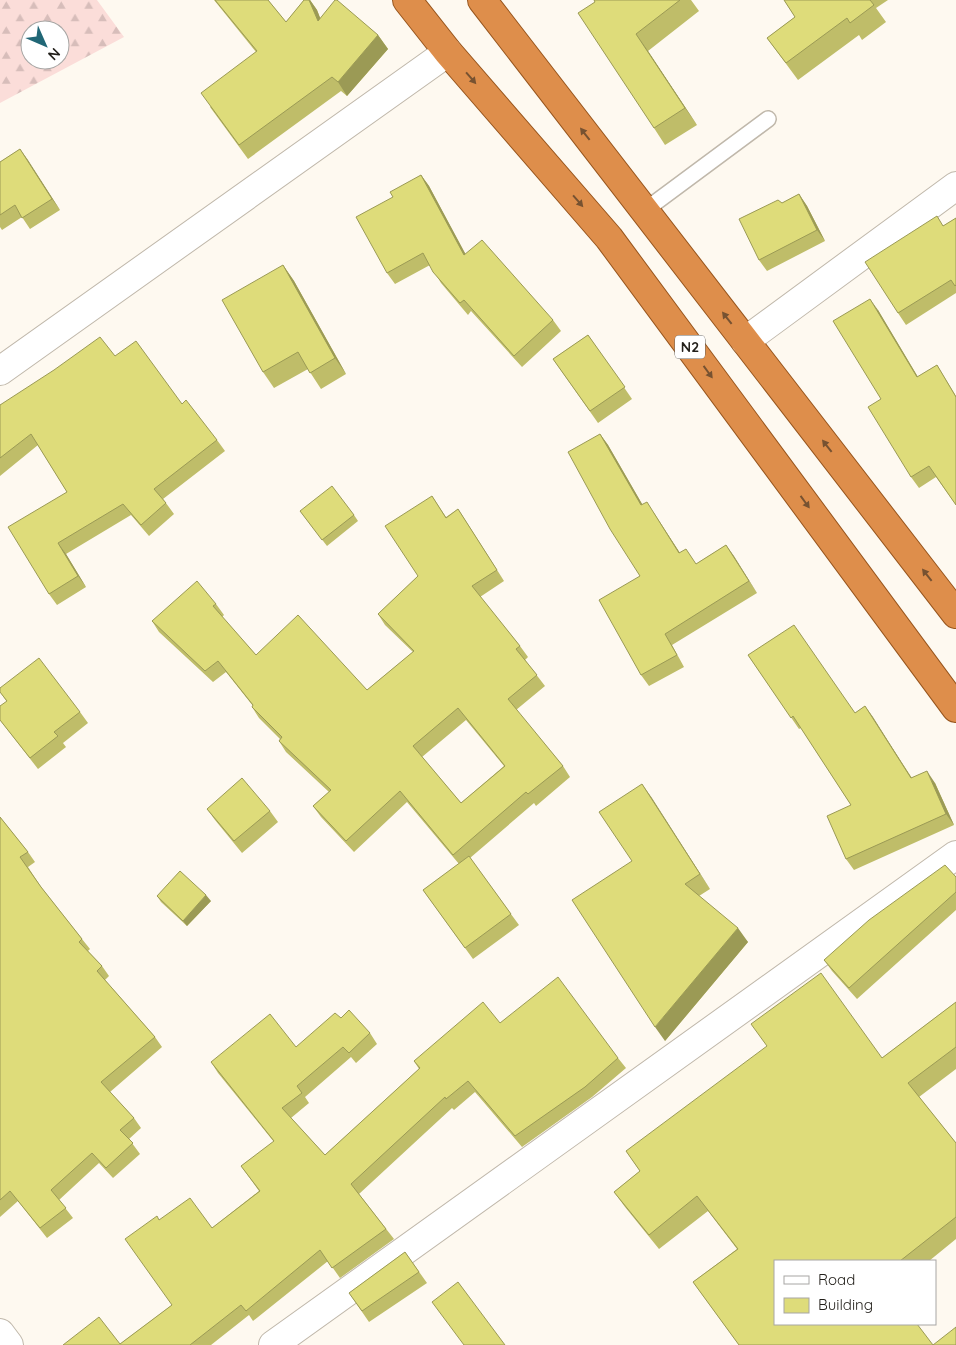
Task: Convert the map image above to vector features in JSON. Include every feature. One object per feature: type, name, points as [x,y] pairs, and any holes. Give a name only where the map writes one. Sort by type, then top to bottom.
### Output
[{"type":"highway","name":"N2","points":[[407,0],[448,52],[609,238],[956,708]]},
{"type":"highway","points":[[482,0],[956,614]]},
{"type":"street","points":[[0,371],[448,52]]},
{"type":"street","points":[[745,341],[956,186]]},
{"type":"street","points":[[273,1345],[956,855]]},
{"type":"street","points":[[0,1333],[9,1345]]},
{"type":"lane","points":[[644,211],[768,119]]},
{"type":"green space","points":[[0,0],[97,0],[124,37],[70,66],[70,20],[20,20],[20,70],[62,70],[0,103]]},
{"type":"building","points":[[215,0],[268,0],[286,22],[304,0],[309,0],[318,21],[337,0],[378,35],[338,82],[332,77],[239,145],[201,93],[257,51]]},
{"type":"building","points":[[594,0],[680,0],[636,34],[685,108],[654,128],[578,13],[595,2]]},
{"type":"building","points":[[784,0],[870,0],[874,5],[850,23],[847,18],[786,63],[767,38],[795,17]]},
{"type":"building","points":[[20,149],[52,199],[22,218],[15,205],[0,215],[0,162]]},
{"type":"building","points":[[421,175],[464,255],[482,240],[553,320],[514,356],[464,300],[460,303],[433,272],[423,253],[387,273],[356,217],[393,197],[390,192]]},
{"type":"building","points":[[799,194],[817,230],[759,260],[739,219],[778,200],[782,203]]},
{"type":"building","points":[[937,216],[943,226],[956,218],[956,285],[951,280],[898,313],[865,262]]},
{"type":"building","points":[[283,265],[335,358],[310,373],[298,352],[263,372],[222,300]]},
{"type":"building","points":[[870,299],[917,377],[937,365],[956,397],[956,505],[929,466],[911,477],[868,407],[881,399],[833,321]]},
{"type":"building","points":[[588,335],[625,387],[590,411],[553,359]]},
{"type":"building","points":[[100,337],[115,356],[136,341],[182,404],[186,400],[217,440],[154,489],[166,503],[141,525],[123,504],[58,543],[78,576],[49,594],[8,527],[67,492],[31,434],[0,458],[0,405]]},
{"type":"building","points":[[600,434],[641,505],[647,502],[679,553],[686,549],[696,564],[726,545],[749,581],[665,634],[677,655],[641,675],[599,600],[640,576],[610,529],[568,452]]},
{"type":"building","points":[[332,486],[354,515],[322,540],[300,511]]},
{"type":"building","points":[[432,496],[446,518],[458,509],[497,570],[472,586],[520,646],[516,649],[537,675],[508,699],[563,766],[528,794],[526,792],[453,855],[400,791],[346,841],[313,806],[331,790],[279,741],[282,737],[252,707],[253,705],[218,661],[205,671],[152,621],[197,581],[216,604],[213,606],[256,655],[298,615],[367,690],[414,651],[378,614],[418,576],[385,526]],"holes":[[[458,708],[505,766],[461,803],[413,746]]]},
{"type":"building","points":[[794,625],[855,713],[865,706],[911,778],[927,771],[946,814],[846,859],[827,816],[851,805],[793,716],[791,718],[748,655]]},
{"type":"building","points":[[39,658],[80,712],[54,732],[58,736],[30,758],[0,720],[0,706],[7,701],[0,692],[0,688]]},
{"type":"building","points":[[242,778],[270,811],[234,841],[207,809]]},
{"type":"building","points":[[642,784],[700,874],[685,884],[738,928],[655,1027],[572,900],[632,861],[599,812]]},
{"type":"building","points":[[0,817],[28,852],[20,857],[82,939],[79,942],[102,966],[97,971],[155,1037],[101,1082],[134,1118],[120,1130],[133,1143],[106,1168],[92,1153],[51,1190],[66,1208],[40,1228],[10,1191],[0,1200]]},
{"type":"building","points":[[469,856],[511,914],[465,948],[423,890]]},
{"type":"building","points":[[945,865],[956,877],[956,892],[849,988],[824,960],[869,920]]},
{"type":"building","points":[[180,871],[206,895],[183,921],[157,896]]},
{"type":"building","points":[[821,973],[882,1058],[956,1002],[956,1047],[908,1083],[956,1143],[956,1217],[901,1260],[774,1260],[774,1325],[918,1325],[933,1345],[739,1345],[693,1282],[738,1249],[697,1196],[649,1235],[614,1192],[640,1171],[626,1151],[767,1046],[751,1024]]},
{"type":"building","points":[[558,977],[618,1058],[585,1087],[515,1136],[468,1081],[446,1099],[445,1097],[351,1184],[386,1229],[332,1268],[320,1250],[246,1311],[241,1305],[190,1345],[63,1345],[99,1317],[120,1344],[172,1305],[125,1239],[157,1216],[159,1220],[190,1198],[212,1228],[260,1191],[241,1166],[274,1141],[211,1062],[270,1014],[296,1047],[335,1013],[341,1018],[349,1010],[370,1033],[349,1053],[343,1047],[297,1086],[302,1093],[282,1108],[325,1155],[420,1068],[414,1061],[483,1002],[500,1023]]},
{"type":"building","points":[[405,1252],[419,1272],[362,1311],[349,1293]]},
{"type":"building","points":[[458,1282],[505,1345],[464,1345],[432,1302]]},
{"type":"building","points":[[956,1327],[956,1345],[933,1345]]}]
